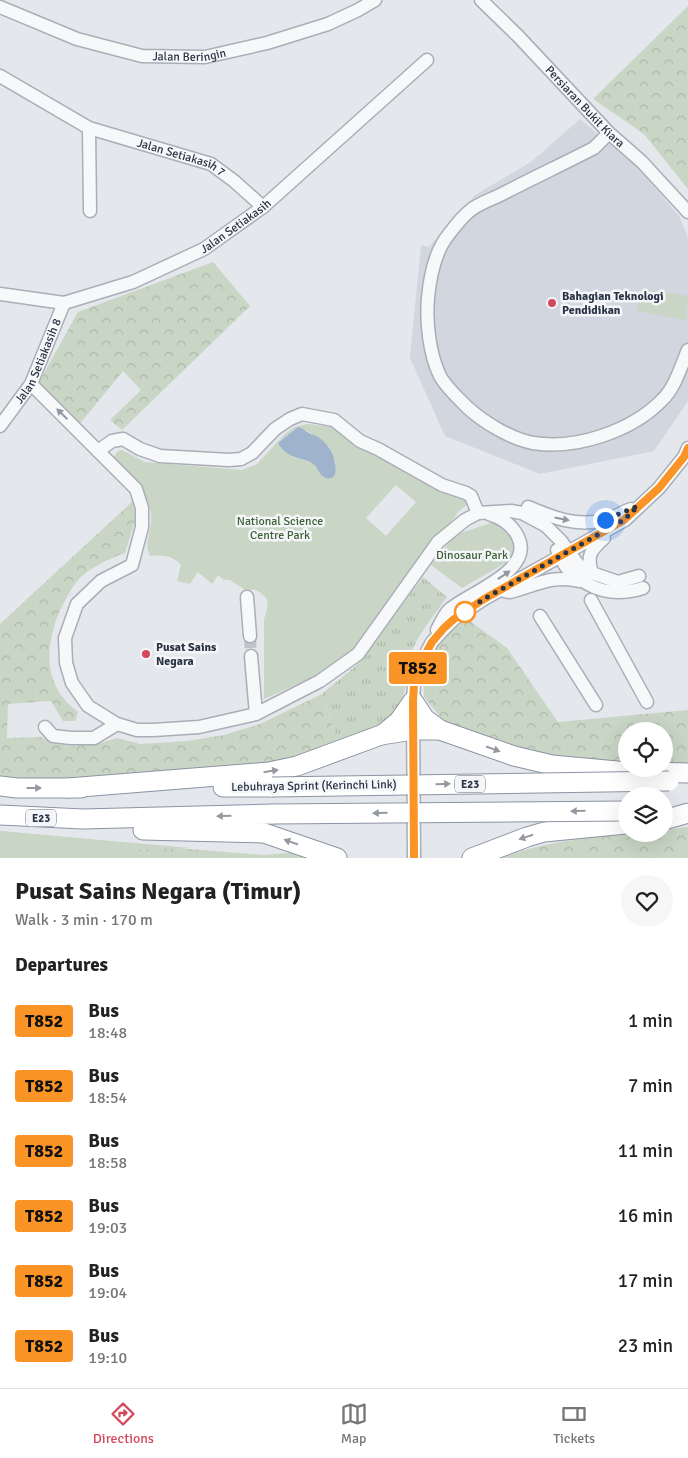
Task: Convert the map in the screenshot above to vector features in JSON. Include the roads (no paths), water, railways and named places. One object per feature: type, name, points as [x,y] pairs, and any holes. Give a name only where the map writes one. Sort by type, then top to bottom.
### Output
[{"type":"highway","points":[[381,735],[399,721],[413,701],[425,719],[440,730],[514,756],[552,765],[617,771],[688,773]]},
{"type":"highway","points":[[68,788],[268,772],[297,766],[381,735],[413,730],[440,730]]},
{"type":"highway","name":"Lebuhraya Sprint (Kerinchi Link)","points":[[0,786],[17,788],[272,787],[669,781],[688,779]]},
{"type":"highway","name":"E23","points":[[0,815],[83,819],[273,814],[618,811]]},
{"type":"highway","points":[[673,813],[688,812]]},
{"type":"highway","points":[[83,819],[138,830],[264,833],[337,858]]},
{"type":"highway","points":[[472,858],[544,832],[618,825]]},
{"type":"street","name":"Jalan Beringin","points":[[0,8],[77,39],[142,56],[205,57],[267,43],[328,24],[375,0]]},
{"type":"street","name":"Persiaran Bukit Kiara","points":[[480,0],[518,36],[609,132],[642,162],[688,212]]},
{"type":"street","name":"Jalan Setiakasih","points":[[0,294],[64,304],[133,282],[204,249],[263,207],[427,60]]},
{"type":"street","name":"Jalan Setiakasih 7","points":[[0,76],[89,128],[211,164],[234,181],[263,207]]},
{"type":"street","points":[[89,128],[90,210]]},
{"type":"street","points":[[609,132],[594,148],[472,209],[448,235],[436,256],[429,285],[427,313],[432,352],[440,376],[457,397],[477,416],[499,430],[533,443],[564,443],[589,439],[620,429],[639,419],[664,399],[688,350]]},
{"type":"street","name":"Jalan Setiakasih 8","points":[[2,418],[31,384],[64,304]]},
{"type":"street","points":[[31,384],[136,489],[142,508],[142,527],[132,565],[101,581],[77,604],[65,638],[66,663],[72,683],[88,706],[117,724],[137,730],[199,727],[256,714],[320,681],[358,654],[438,542],[465,520],[490,507],[500,504],[520,504],[558,520],[586,522],[605,520],[638,506]]},
{"type":"street","points":[[95,448],[123,439],[140,449],[160,456],[241,459],[252,452],[275,429],[290,419],[302,414],[334,420],[360,441],[442,484],[471,496],[480,512],[507,522],[515,530],[520,541],[521,553],[510,571],[448,611],[418,668],[414,684],[413,701],[414,858]]},
{"type":"street","points":[[587,574],[592,548],[659,488],[684,457],[688,448]]},
{"type":"street","points":[[480,512],[511,511],[522,513],[546,526],[556,537],[556,548],[564,554],[568,570],[587,574],[619,588],[641,582]]},
{"type":"street","points":[[432,642],[454,619],[484,599],[624,520]]},
{"type":"street","points":[[580,546],[580,558],[587,574]]},
{"type":"street","points":[[501,590],[510,592],[545,580],[587,574]]},
{"type":"street","points":[[247,597],[250,636]]},
{"type":"street","points":[[591,600],[647,702]]},
{"type":"street","points":[[540,616],[596,705]]},
{"type":"street","points":[[251,656],[256,714]]},
{"type":"street","points":[[45,727],[53,736],[94,738],[117,724]]},
{"type":"water","points":[[298,427],[319,438],[328,446],[336,468],[334,476],[331,478],[323,477],[313,463],[292,456],[281,448],[278,443]]},
{"type":"tunnel","points":[[250,636],[251,656]]},
{"type":"place","name":"Bahagian Teknologi Pendidikan","points":[[552,303]]},
{"type":"place","name":"Pusat Sains Negara","points":[[146,654]]},
{"type":"park label","name":"National Science Centre Park","points":[[280,528]]},
{"type":"park label","name":"Dinosaur Park","points":[[472,555]]}]
